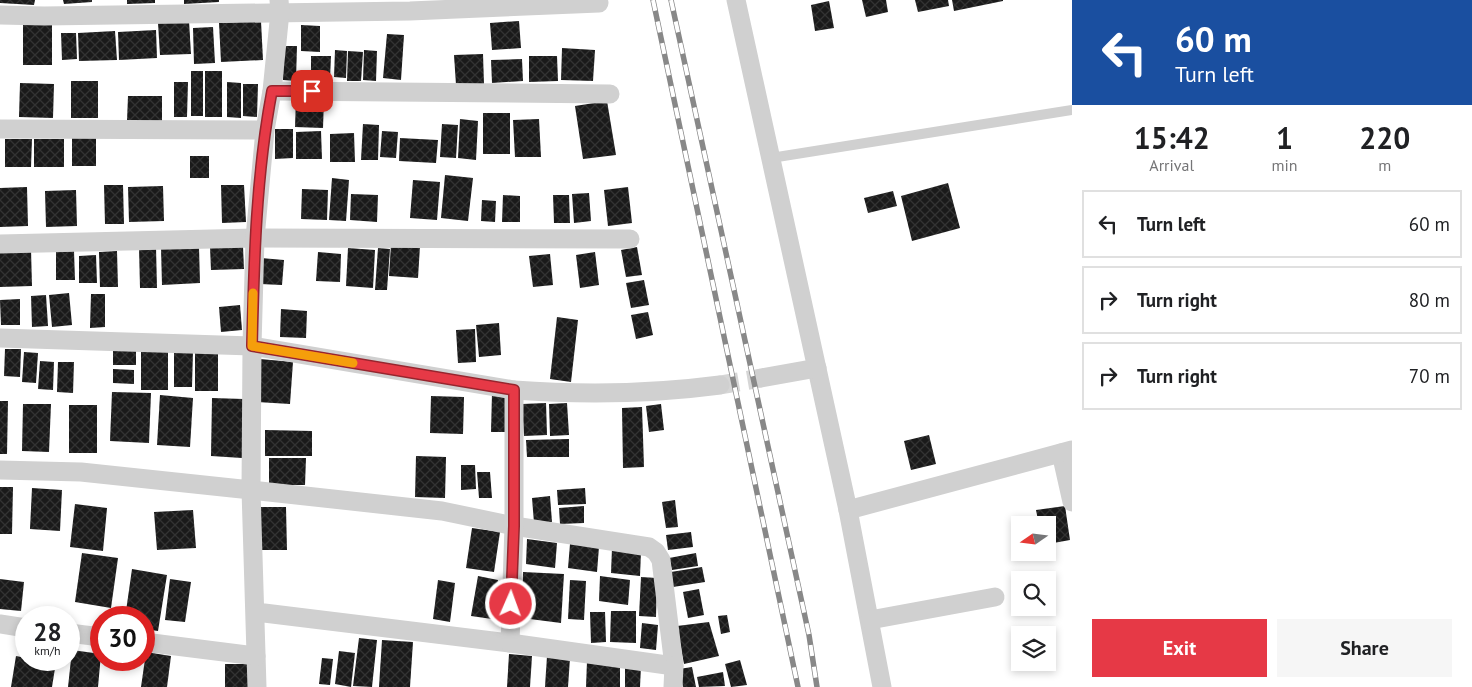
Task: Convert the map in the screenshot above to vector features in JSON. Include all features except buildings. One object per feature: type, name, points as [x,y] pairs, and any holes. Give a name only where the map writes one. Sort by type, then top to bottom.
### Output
[{"type":"street","points":[[736,0],[848,510],[882,687]]},
{"type":"street","points":[[0,15],[44,8],[599,3]]},
{"type":"street","points":[[256,687],[256,612],[251,490],[255,238],[265,130],[272,91],[280,6]]},
{"type":"street","points":[[272,91],[610,94]]},
{"type":"street","points":[[0,129],[265,130]]},
{"type":"street","points":[[0,244],[255,238],[630,239]]},
{"type":"street","points":[[0,338],[252,346],[514,390],[545,393],[639,393],[720,385]]},
{"type":"street","points":[[761,378],[817,368]]},
{"type":"street","points":[[510,644],[514,526],[514,390]]},
{"type":"street","points":[[848,510],[1066,451],[1072,502]]},
{"type":"street","points":[[0,470],[81,472],[442,511],[514,526],[649,547],[656,552],[660,560],[674,666],[673,687]]},
{"type":"street","points":[[870,620],[995,597]]},
{"type":"street","points":[[256,612],[674,666]]},
{"type":"street","points":[[0,624],[15,626]]},
{"type":"street","points":[[155,643],[256,656]]},
{"type":"lane","points":[[771,158],[1072,110]]},
{"type":"tunnel","points":[[720,385],[761,378]]},
{"type":"railway","points":[[653,0],[798,687]]},
{"type":"railway","points":[[671,0],[809,635],[817,687]]},
{"type":"slow traffic","points":[[253,293],[252,346],[353,363]]},
{"type":"route","points":[[312,91],[272,91],[265,130],[255,238],[252,346],[514,390],[514,526],[511,604]]}]
